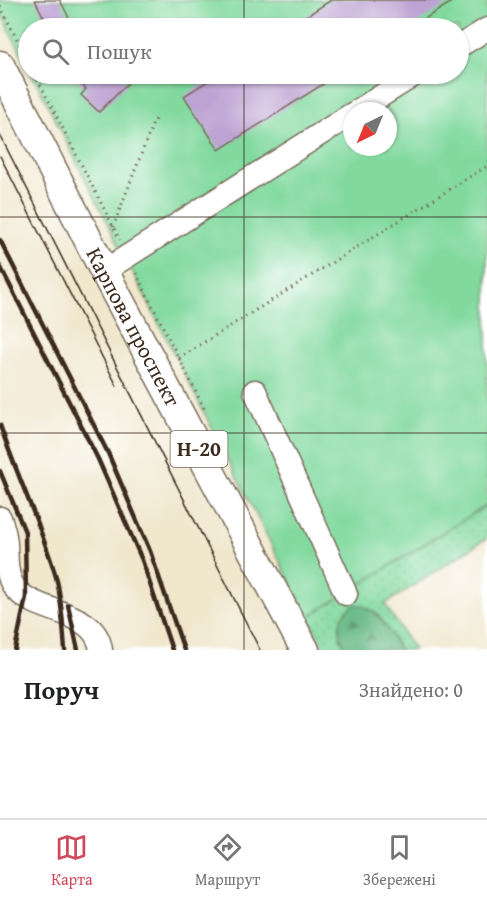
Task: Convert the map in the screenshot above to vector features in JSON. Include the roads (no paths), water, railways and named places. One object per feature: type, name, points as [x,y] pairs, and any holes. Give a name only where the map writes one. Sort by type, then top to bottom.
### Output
[{"type":"main road","name":"Карпова проспект","points":[[0,65],[116,264],[305,650]]},
{"type":"lane","points":[[469,41],[487,29]]},
{"type":"lane","points":[[371,102],[400,84]]},
{"type":"lane","points":[[116,264],[343,120]]},
{"type":"lane","points":[[255,390],[346,594]]},
{"type":"lane","points":[[0,518],[5,536],[7,566],[13,586],[26,597],[88,625],[100,643],[100,650]]},
{"type":"tram line","points":[[0,135],[260,650]]},
{"type":"tram line","points":[[0,156],[117,386]]},
{"type":"railway","points":[[0,240],[108,453],[150,551],[184,650]]},
{"type":"railway","points":[[0,266],[98,459],[142,560],[172,650]]},
{"type":"railway","points":[[0,425],[56,577],[65,650]]},
{"type":"railway","points":[[0,471],[25,532],[26,597],[15,650]]},
{"type":"railway","points":[[68,605],[78,650]]}]
